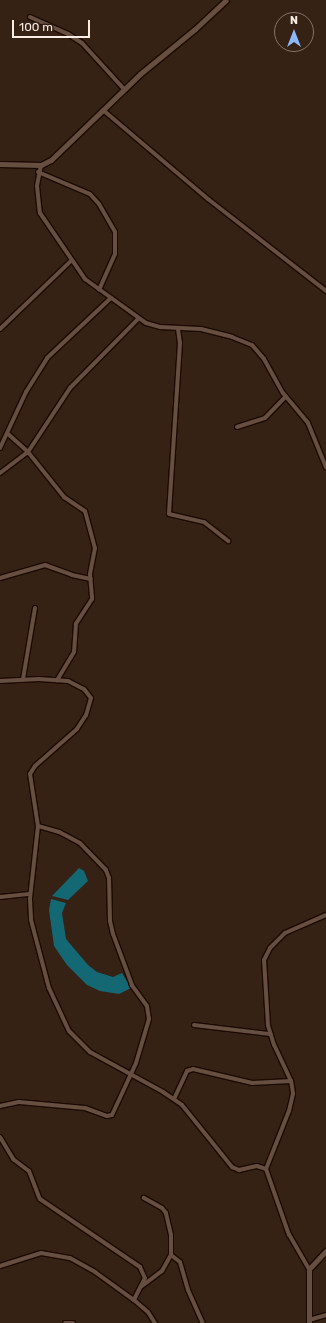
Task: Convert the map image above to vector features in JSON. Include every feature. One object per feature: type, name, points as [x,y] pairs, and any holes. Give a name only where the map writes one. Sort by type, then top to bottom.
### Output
[{"type":"street","points":[[226,0],[124,89],[64,149],[41,165],[38,172],[37,196],[40,213],[71,261],[85,279],[138,319],[153,326],[178,329],[201,329],[232,337],[252,345],[264,359],[286,396],[308,423],[326,468]]},
{"type":"street","points":[[30,17],[68,34],[82,43],[124,89]]},
{"type":"street","points":[[103,110],[208,199],[326,291]]},
{"type":"street","points":[[0,164],[41,165]]},
{"type":"street","points":[[38,172],[90,194],[99,204],[115,232],[115,254],[99,290]]},
{"type":"street","points":[[0,329],[71,261]]},
{"type":"street","points":[[0,448],[47,358],[111,298]]},
{"type":"street","points":[[0,473],[28,452],[70,388],[89,365],[138,319]]},
{"type":"street","points":[[178,329],[180,347],[169,514],[204,522],[228,541]]},
{"type":"street","points":[[237,427],[265,418],[286,396]]},
{"type":"street","points":[[7,433],[28,452],[64,497],[85,511],[95,548],[91,579],[91,604],[76,624],[74,652],[57,680]]},
{"type":"street","points":[[0,578],[45,565],[72,575],[91,579]]},
{"type":"street","points":[[23,679],[35,608]]},
{"type":"street","points":[[0,681],[23,679],[57,680],[84,689],[91,696],[91,700],[77,730],[31,770],[30,782],[38,826],[30,894],[34,938],[56,1006],[69,1031],[90,1052],[174,1099],[197,1121],[232,1167],[239,1170],[257,1166],[266,1169]]},
{"type":"street","points":[[0,1106],[19,1102],[85,1108],[107,1116],[112,1115],[131,1075],[149,1019],[144,999],[132,985],[125,968],[110,921],[110,886],[106,870],[80,843],[59,832],[38,826]]},
{"type":"street","points":[[0,897],[30,894]]},
{"type":"street","points":[[326,915],[285,933],[266,955],[266,1011],[270,1034],[291,1082],[292,1103],[266,1169],[289,1234],[309,1269],[309,1322],[326,1315]]},
{"type":"street","points":[[194,1025],[270,1034]]},
{"type":"street","points":[[174,1099],[187,1071],[193,1069],[252,1083],[291,1082]]},
{"type":"street","points":[[0,1137],[13,1159],[29,1171],[40,1199],[140,1267],[144,1278],[142,1287],[134,1300]]},
{"type":"street","points":[[142,1287],[162,1271],[171,1255],[171,1235],[166,1213],[162,1208],[144,1198]]},
{"type":"street","points":[[309,1269],[326,1251]]},
{"type":"street","points":[[0,1266],[32,1254],[60,1256],[95,1272],[134,1300],[148,1312],[156,1323]]},
{"type":"street","points":[[171,1255],[180,1262],[188,1290],[203,1323]]},
{"type":"street","points":[[65,1323],[73,1323]]},
{"type":"water","points":[[79,868],[84,871],[88,881],[68,900],[52,896]]},
{"type":"water","points":[[51,899],[66,903],[62,913],[66,939],[88,965],[97,972],[113,977],[122,973],[131,988],[119,994],[100,991],[87,985],[67,965],[54,946],[49,910]]}]
